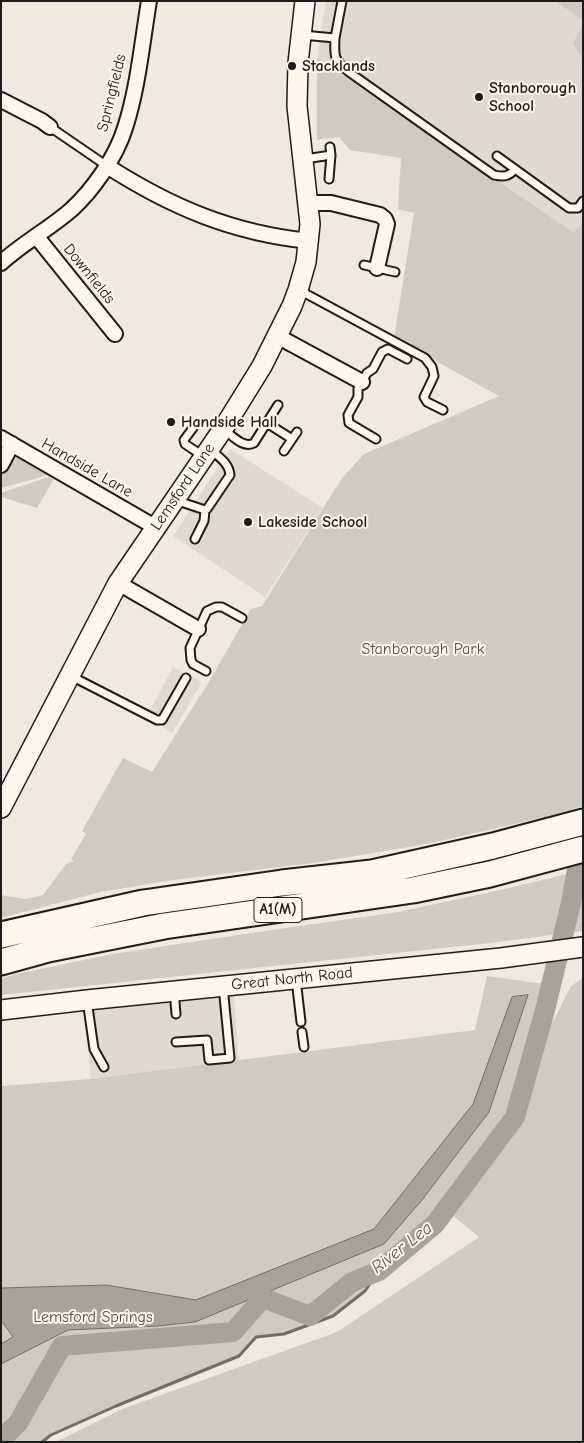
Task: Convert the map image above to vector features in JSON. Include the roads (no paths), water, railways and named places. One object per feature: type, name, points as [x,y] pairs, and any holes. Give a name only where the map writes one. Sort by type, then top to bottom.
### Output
[{"type":"highway","name":"A1(M)","points":[[1,935],[143,903],[282,883],[372,873],[493,846],[583,822]]},
{"type":"highway","name":"A1(M)","points":[[1,962],[92,940],[164,926],[413,890],[490,874],[583,849]]},
{"type":"street","name":"Springfields","points":[[1,263],[15,250],[70,211],[88,194],[107,166],[124,130],[133,96],[149,1]]},
{"type":"street","name":"Lemsford Lane","points":[[1,807],[118,583],[223,429],[262,366],[298,290],[306,262],[309,241],[308,203],[297,106],[300,34],[305,1]]},
{"type":"street","points":[[1,100],[42,121],[50,128]]},
{"type":"street","points":[[107,166],[147,191],[184,209],[238,229],[281,238],[309,241]]},
{"type":"street","points":[[308,203],[330,203],[385,219],[386,224],[370,266]]},
{"type":"street","name":"Downfields","points":[[36,236],[115,334]]},
{"type":"street","points":[[277,336],[362,382]]},
{"type":"street","points":[[1,465],[6,441]]},
{"type":"street","name":"Handside Lane","points":[[6,441],[155,528]]},
{"type":"street","points":[[118,583],[198,629]]},
{"type":"street","name":"Great North Road","points":[[1,1010],[581,948]]},
{"type":"lane","points":[[342,1],[335,38],[335,55],[338,63],[494,175],[504,177],[511,174],[515,169]]},
{"type":"lane","points":[[300,34],[335,38]]},
{"type":"lane","points":[[50,128],[107,166]]},
{"type":"lane","points":[[330,147],[330,179]]},
{"type":"lane","points":[[302,160],[331,155]]},
{"type":"lane","points":[[497,156],[569,208],[578,208],[583,201]]},
{"type":"lane","points":[[370,266],[395,272]]},
{"type":"lane","points":[[298,290],[425,358],[432,367],[434,376],[424,397],[427,402],[442,410]]},
{"type":"lane","points":[[376,439],[349,423],[348,415],[358,397],[358,389],[366,373],[373,369],[382,352],[388,349],[407,359]]},
{"type":"lane","points":[[223,429],[245,445],[250,446],[254,444],[278,405]]},
{"type":"lane","points":[[267,422],[292,439]]},
{"type":"lane","points":[[193,428],[184,440],[185,444],[223,460],[230,475],[204,510],[204,521],[196,540]]},
{"type":"lane","points":[[284,451],[297,432]]},
{"type":"lane","points":[[176,496],[184,502],[204,510]]},
{"type":"lane","points":[[206,671],[193,664],[190,648],[207,611],[216,607],[222,607],[242,618]]},
{"type":"lane","points":[[70,676],[157,720],[162,720],[186,678]]},
{"type":"lane","points":[[296,978],[301,1022]]},
{"type":"lane","points":[[176,1042],[207,1040],[208,1060],[230,1058],[224,986]]},
{"type":"lane","points":[[174,991],[176,1014]]},
{"type":"lane","points":[[88,1000],[94,1049],[104,1068]]},
{"type":"lane","points":[[302,1032],[304,1047]]},
{"type":"waterway","name":"River Lea","points":[[1,1440],[18,1423],[62,1346],[233,1332],[263,1298],[310,1316],[352,1282],[379,1271],[435,1224],[515,1117],[545,1010],[571,903],[583,836]]},
{"type":"waterway","points":[[42,1442],[51,1435],[116,1406],[239,1356],[256,1337],[284,1334],[333,1316],[365,1291],[379,1271]]},
{"type":"place","name":"Stacklands","points":[[292,66]]},
{"type":"place","name":"Stanborough School","points":[[479,97]]},
{"type":"place","name":"Handside Hall","points":[[171,422]]},
{"type":"place","name":"Lakeside School","points":[[248,522]]},
{"type":"park label","name":"Stanborough Park","points":[[423,649]]},
{"type":"park label","name":"Lemsford Springs","points":[[93,1317]]}]
